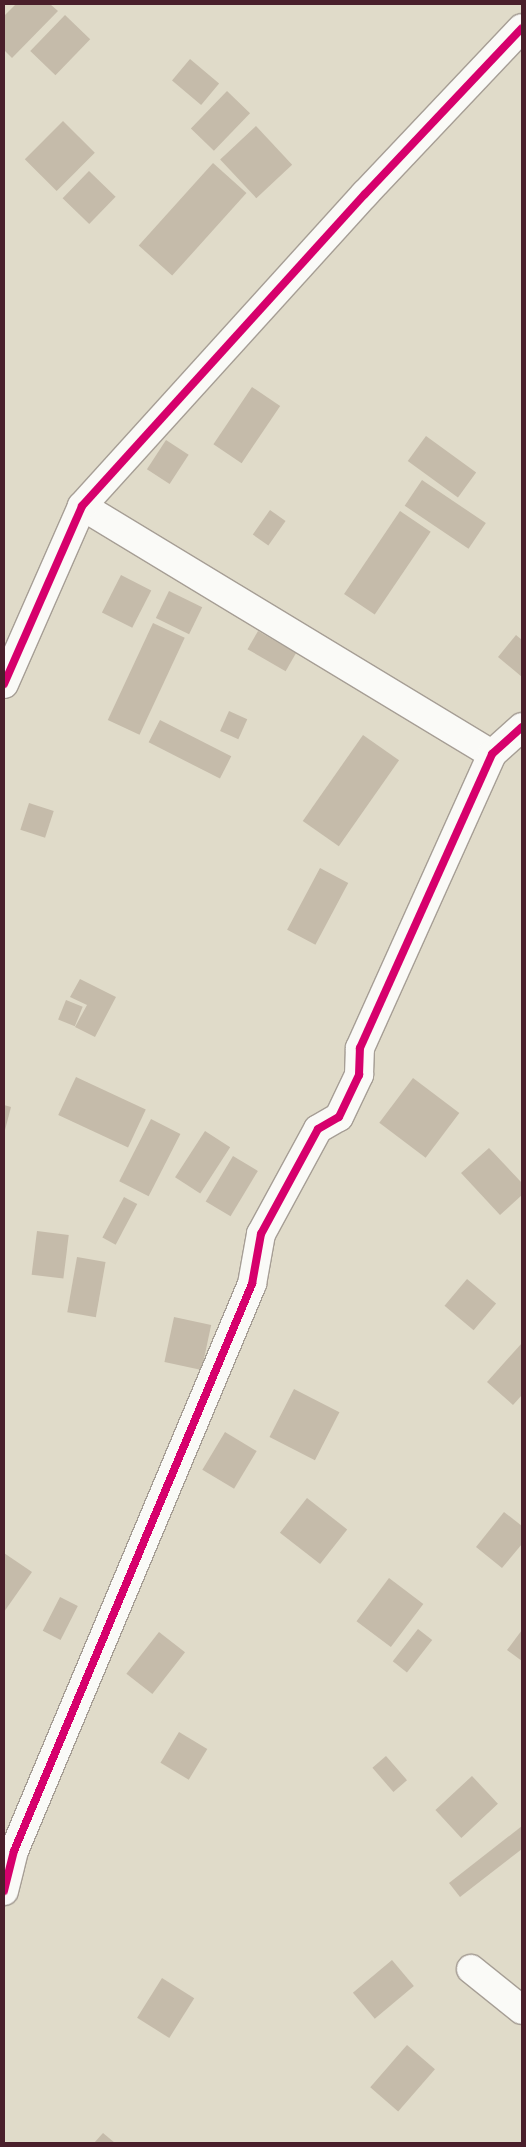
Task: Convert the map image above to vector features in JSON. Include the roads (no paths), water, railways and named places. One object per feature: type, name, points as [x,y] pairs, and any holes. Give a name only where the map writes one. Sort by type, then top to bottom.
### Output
[{"type":"street","points":[[4,684],[82,506],[365,194],[522,28]]},
{"type":"street","points":[[82,506],[492,754]]},
{"type":"street","points":[[4,1891],[14,1851],[252,1284],[261,1234],[318,1129],[338,1116],[359,1075],[360,1048],[492,754],[522,727]]},
{"type":"street","points":[[471,1969],[522,2010]]}]
